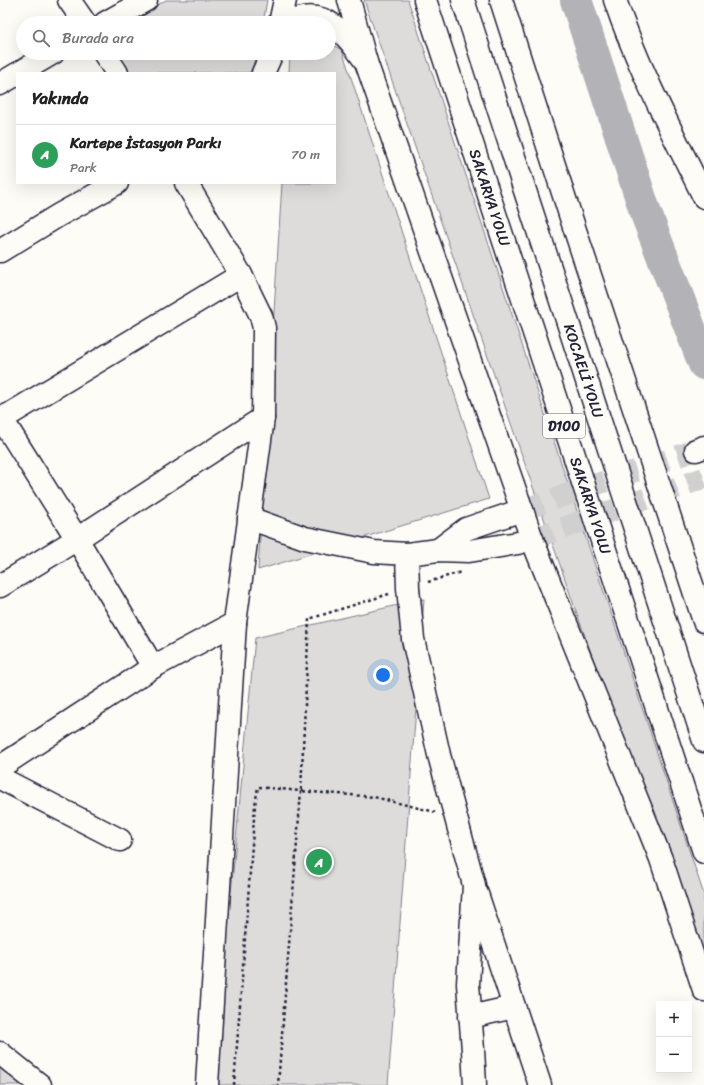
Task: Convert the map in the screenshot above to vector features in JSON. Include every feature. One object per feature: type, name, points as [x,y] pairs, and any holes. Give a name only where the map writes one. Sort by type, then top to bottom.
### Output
[{"type":"main road","points":[[69,0],[80,16]]},
{"type":"main road","points":[[117,16],[146,0]]},
{"type":"main road","points":[[349,0],[366,62],[532,539],[661,859],[704,990]]},
{"type":"main road","name":"SAKARYA YOLU","points":[[425,0],[704,852]]},
{"type":"main road","name":"KOCAELİ YOLU","points":[[463,0],[704,741]]},
{"type":"main road","points":[[501,0],[575,230],[704,620]]},
{"type":"main road","points":[[615,0],[625,30],[642,71],[704,197]]},
{"type":"main road","points":[[629,0],[654,66],[704,166]]},
{"type":"main road","points":[[336,27],[350,39],[366,62]]},
{"type":"main road","points":[[20,72],[41,60]]},
{"type":"main road","points":[[109,60],[116,72]]},
{"type":"main road","points":[[264,72],[269,60]]},
{"type":"main road","points":[[0,84],[16,74]]},
{"type":"main road","points":[[0,251],[59,215],[115,184]]},
{"type":"main road","points":[[187,184],[241,275],[261,316],[264,328],[263,418],[235,624],[207,1085]]},
{"type":"main road","points":[[153,667],[77,538],[1,418],[241,275]]},
{"type":"main road","points":[[0,586],[263,418]]},
{"type":"main road","points":[[438,550],[466,529],[522,510]]},
{"type":"main road","points":[[249,518],[305,538],[374,552],[407,554],[438,550],[469,551],[518,543],[532,539]]},
{"type":"main road","points":[[407,554],[408,588],[413,639],[439,756],[474,885],[540,1085]]},
{"type":"main road","points":[[0,767],[153,667],[235,624]]},
{"type":"main road","points":[[0,778],[120,840]]},
{"type":"main road","points":[[474,885],[468,984],[475,1085]]},
{"type":"main road","points":[[693,958],[704,980]]},
{"type":"main road","points":[[470,1017],[514,1007]]},
{"type":"main road","points":[[0,1054],[40,1085]]},
{"type":"path","points":[[278,1085],[301,791],[309,619],[461,572]]},
{"type":"path","points":[[234,1085],[255,805],[258,787],[374,797],[455,817]]},
{"type":"shaded area","points":[[166,0],[267,0],[264,16],[139,16]]},
{"type":"shaded area","points":[[364,0],[408,0],[704,895],[704,955],[687,920],[576,611]]},
{"type":"shaded area","points":[[336,47],[342,50],[489,499],[258,570],[282,184],[336,184],[336,72],[289,72],[290,60],[336,60]]},
{"type":"shaded area","points":[[122,60],[254,60],[253,67],[250,72],[129,72]]},
{"type":"shaded area","points":[[424,599],[388,1085],[213,1085],[255,638]]},
{"type":"shaded area","points":[[0,1067],[24,1085],[0,1085]]},
{"type":"waterway","points":[[576,0],[645,211],[704,364]]},
{"type":"tunnel","points":[[522,510],[696,450]]},
{"type":"tunnel","points":[[532,539],[704,478]]},
{"type":"place","name":"Kartepe İstasyon Parkı","points":[[319,862]]}]
